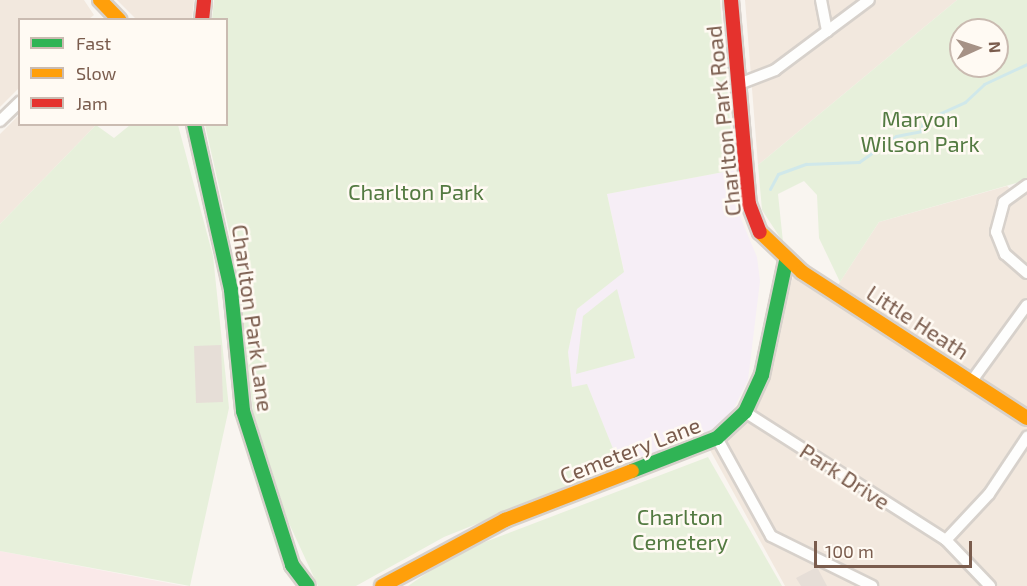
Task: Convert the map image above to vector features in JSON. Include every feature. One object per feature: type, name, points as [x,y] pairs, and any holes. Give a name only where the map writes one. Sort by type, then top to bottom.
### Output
[{"type":"street","points":[[100,0],[112,17]]},
{"type":"street","points":[[202,18],[204,0]]},
{"type":"street","name":"Charlton Park Road","points":[[731,0],[752,216],[762,237],[786,261]]},
{"type":"street","points":[[821,0],[827,31]]},
{"type":"street","points":[[739,84],[763,78],[869,0]]},
{"type":"street","points":[[0,121],[18,104]]},
{"type":"street","name":"Charlton Park Lane","points":[[194,126],[231,290],[243,411],[295,570],[307,584]]},
{"type":"street","points":[[1027,185],[1004,202],[996,232],[1005,254],[1027,273]]},
{"type":"street","name":"Little Heath","points":[[786,261],[1027,417]]},
{"type":"street","name":"Cemetery Lane","points":[[382,586],[505,520],[717,438],[745,412],[762,375],[786,261]]},
{"type":"street","points":[[971,382],[1027,304]]},
{"type":"street","name":"Park Drive","points":[[745,412],[946,540],[990,586]]},
{"type":"street","points":[[946,540],[989,494],[1027,437]]},
{"type":"street","points":[[717,438],[771,536],[872,586]]},
{"type":"shaded area","points":[[0,0],[84,0],[94,15],[90,18],[18,18],[18,89],[0,107]]},
{"type":"shaded area","points":[[117,0],[194,0],[192,18],[135,18]]},
{"type":"shaded area","points":[[745,0],[957,0],[758,165]]},
{"type":"shaded area","points":[[18,116],[18,126],[95,126],[0,224],[0,134]]},
{"type":"shaded area","points":[[734,170],[736,207],[757,257],[760,281],[748,380],[732,412],[714,431],[620,466],[587,385],[572,387],[568,352],[577,309],[624,271],[607,194]]},
{"type":"shaded area","points":[[1007,186],[1017,195],[1027,193],[1027,409],[838,285],[879,222]]},
{"type":"shaded area","points":[[793,277],[1027,427],[1027,586],[785,586],[710,450],[744,423]]},
{"type":"shaded area","points":[[0,551],[184,586],[0,586]]},
{"type":"green space","name":"Charlton Park","points":[[214,0],[720,0],[734,170],[607,194],[624,272],[577,309],[568,352],[572,387],[587,384],[620,466],[444,537],[356,586],[318,586],[287,519],[253,412],[235,257],[205,126],[228,126],[228,18],[212,18]]},
{"type":"green space","name":"Maryon Wilson Park","points":[[957,0],[1027,0],[1027,180],[879,222],[840,282],[819,238],[817,195],[804,181],[778,194],[783,242],[762,210],[758,165]]},
{"type":"green space","points":[[95,126],[114,138],[129,126],[178,126],[213,256],[229,408],[190,586],[0,551],[0,224]]},
{"type":"green space","points":[[617,289],[635,358],[576,374],[583,316]]},
{"type":"green space","name":"Charlton Cemetery","points":[[708,457],[782,586],[408,586],[456,553]]},
{"type":"building","points":[[221,345],[223,402],[196,403],[194,346]]},
{"type":"building","points":[[817,567],[827,586],[801,586],[796,578]]},
{"type":"waterway","points":[[770,189],[778,174],[806,164],[859,162],[896,136],[921,131],[923,121],[965,102],[984,84],[1027,64]]},
{"type":"traffic: fast","points":[[194,126],[231,290],[243,411],[292,565],[308,586]]},
{"type":"traffic: fast","points":[[632,471],[717,438],[745,412],[762,375],[786,261]]},
{"type":"traffic: slow","points":[[100,0],[117,18]]},
{"type":"traffic: slow","points":[[760,232],[802,272],[1027,418]]},
{"type":"traffic: slow","points":[[382,586],[505,520],[632,471]]},
{"type":"traffic: jam","points":[[202,18],[204,0]]},
{"type":"traffic: jam","points":[[731,0],[749,204],[760,232]]}]
